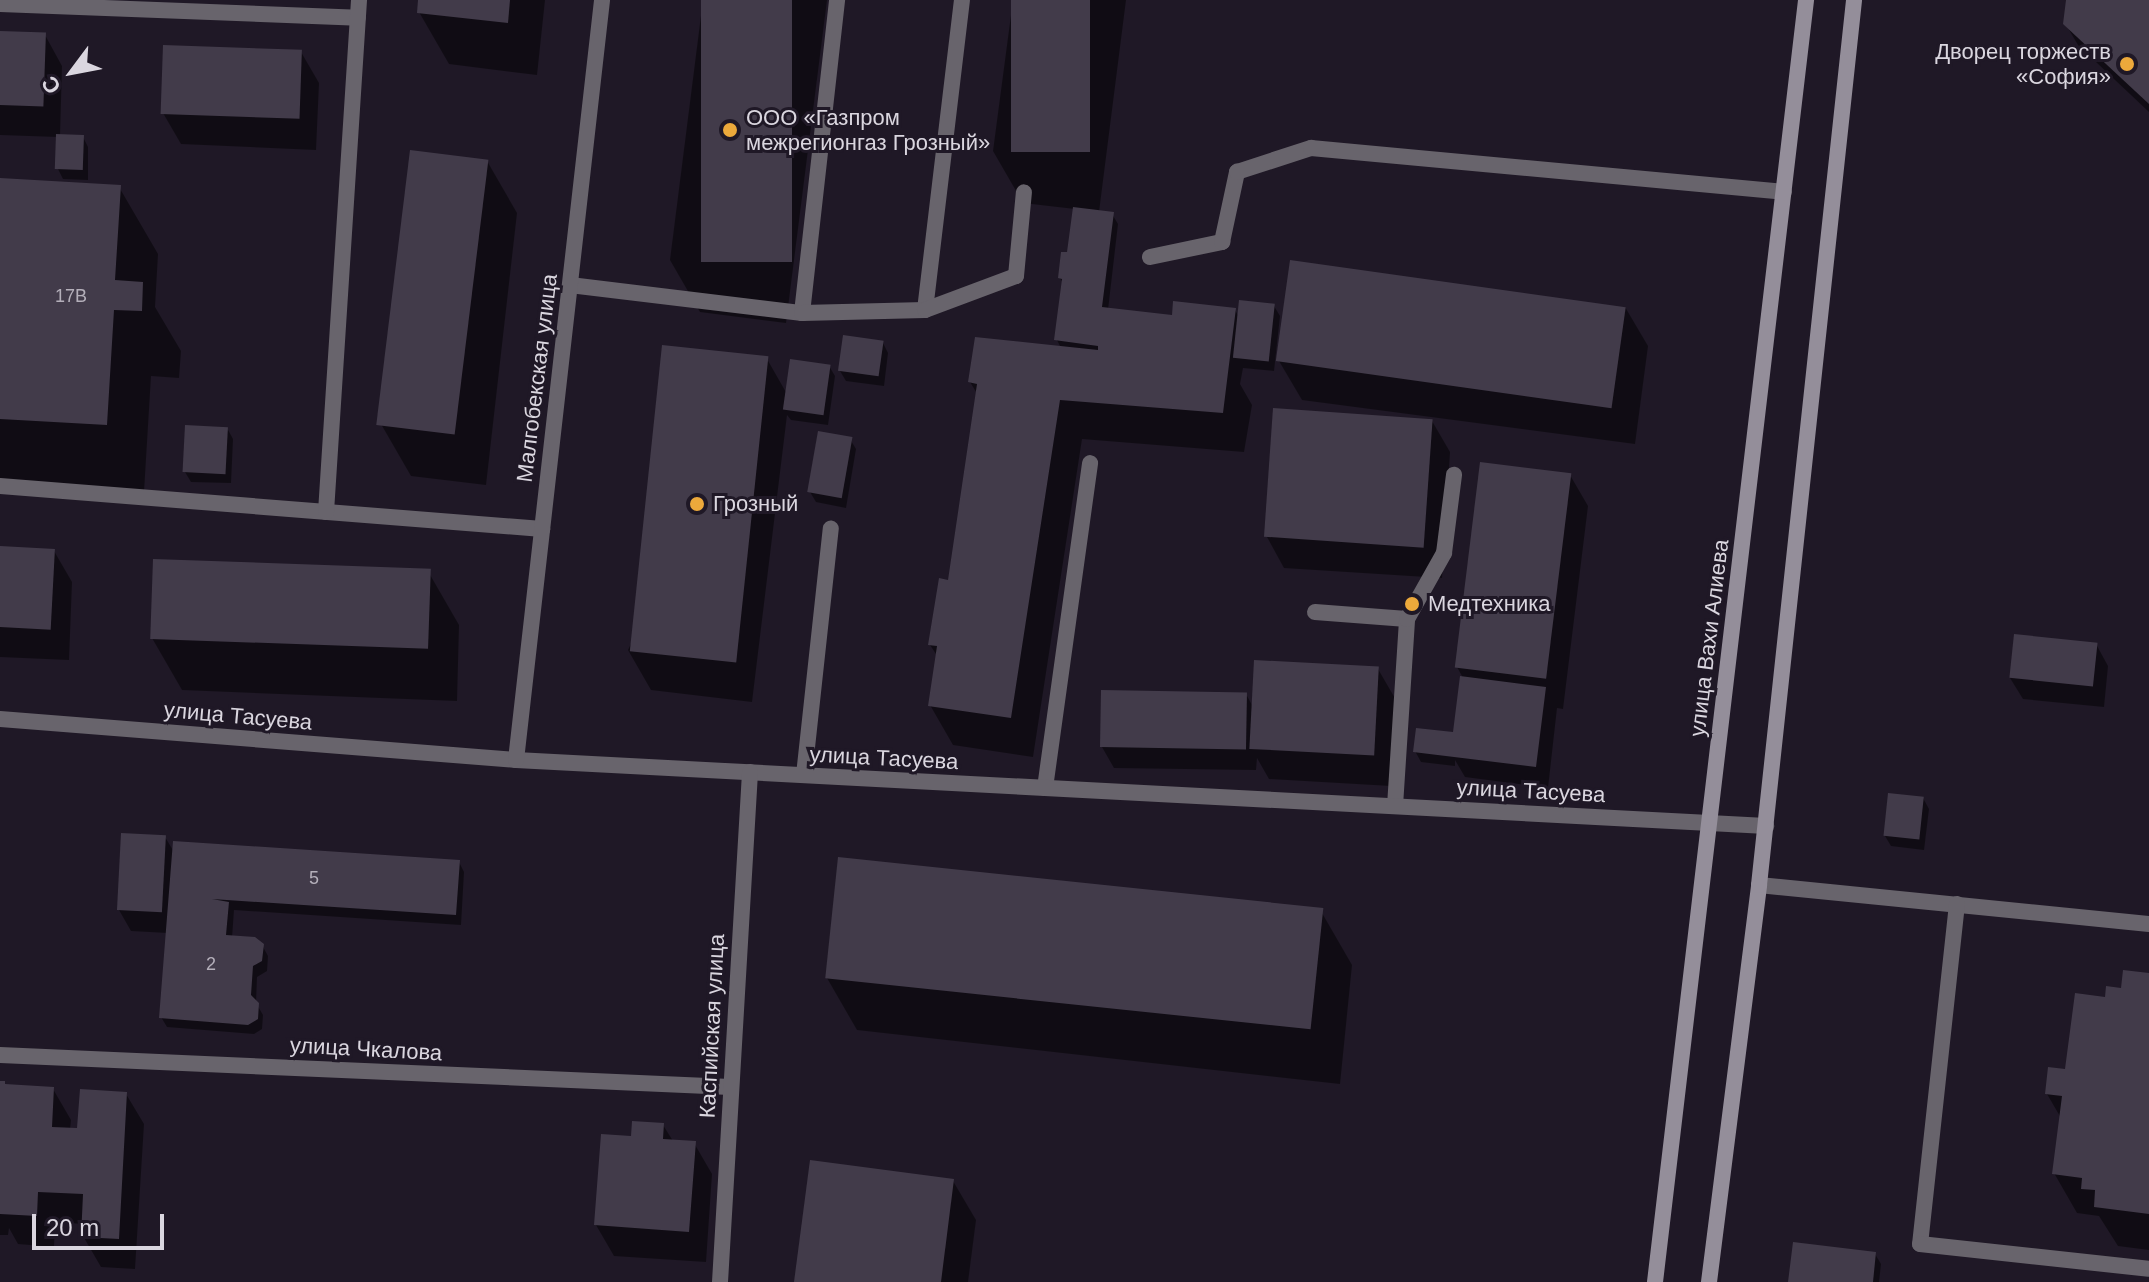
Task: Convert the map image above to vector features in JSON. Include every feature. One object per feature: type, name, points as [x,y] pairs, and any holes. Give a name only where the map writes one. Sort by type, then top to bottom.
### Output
[{"type":"main road","name":"улица Вахи Алиева","points":[[1655,1282],[1806,0]]},
{"type":"main road","points":[[1709,1282],[1766,826],[1854,0]]},
{"type":"street","points":[[326,512],[359,0]]},
{"type":"street","name":"Малгобекская улица","points":[[516,760],[602,0]]},
{"type":"street","points":[[802,313],[837,0]]},
{"type":"street","points":[[925,310],[962,0]]},
{"type":"street","points":[[0,4],[358,18]]},
{"type":"street","points":[[1150,257],[1222,242],[1237,172],[1311,148],[1784,192]]},
{"type":"street","points":[[570,285],[802,313],[925,310],[1016,276],[1024,192]]},
{"type":"street","points":[[1045,788],[1090,463]]},
{"type":"street","points":[[1395,806],[1407,619],[1444,553],[1454,475]]},
{"type":"street","points":[[0,486],[542,529]]},
{"type":"street","points":[[804,775],[831,528]]},
{"type":"street","points":[[1315,612],[1407,619]]},
{"type":"street","name":"улица Тасуева","points":[[0,719],[516,760],[1766,826]]},
{"type":"street","name":"Каспийская улица","points":[[720,1282],[750,772]]},
{"type":"street","points":[[1759,885],[2149,924]]},
{"type":"street","points":[[1957,904],[1920,1244],[2149,1269]]},
{"type":"street","name":"улица Чкалова","points":[[0,1055],[730,1087]]},
{"type":"building","points":[[418,0],[510,0],[508,23],[417,13]]},
{"type":"building","name":"ООО «Газпром межрегионгаз Грозный»","points":[[701,0],[792,0],[792,262],[701,262]]},
{"type":"building","points":[[1011,0],[1090,0],[1090,152],[1011,152]]},
{"type":"building","name":"Дворец торжеств «София»","points":[[2066,0],[2149,0],[2149,104],[2063,24]]},
{"type":"building","points":[[0,31],[46,33],[43,107],[0,105]]},
{"type":"building","points":[[163,45],[302,50],[300,119],[161,114]]},
{"type":"building","points":[[56,134],[84,135],[83,170],[55,169]]},
{"type":"building","points":[[410,150],[488,160],[455,435],[376,425]]},
{"type":"building","points":[[0,178],[121,185],[115,280],[143,282],[142,311],[114,310],[107,425],[0,419]]},
{"type":"building","points":[[1073,207],[1114,212],[1102,307],[1172,315],[1173,301],[1236,308],[1223,413],[1060,400],[1011,718],[928,706],[937,646],[928,645],[939,578],[948,580],[977,384],[968,382],[975,337],[1098,350],[1098,346],[1054,340],[1062,279],[1058,278],[1061,252],[1067,252]]},
{"type":"building","points":[[1290,260],[1626,307],[1612,408],[1276,361]]},
{"type":"building","points":[[1239,300],[1275,304],[1269,361],[1233,358]]},
{"type":"building","points":[[843,335],[884,341],[879,376],[838,371]]},
{"type":"building","name":"Грозный","points":[[662,345],[768,356],[736,662],[630,651]]},
{"type":"building","points":[[790,359],[831,365],[824,415],[783,410]]},
{"type":"building","points":[[1273,408],[1433,419],[1424,548],[1264,537]]},
{"type":"building","points":[[185,425],[228,427],[225,474],[183,472]]},
{"type":"building","points":[[818,431],[852,437],[842,498],[807,492]]},
{"type":"building","points":[[1480,462],[1571,473],[1546,679],[1455,667]]},
{"type":"building","points":[[0,546],[55,549],[51,630],[0,627]]},
{"type":"building","points":[[153,559],[431,569],[428,649],[150,639]]},
{"type":"building","points":[[2014,634],[2098,643],[2093,687],[2009,678]]},
{"type":"building","points":[[1254,660],[1379,667],[1374,755],[1249,749]]},
{"type":"building","points":[[1460,676],[1546,687],[1536,767],[1413,752],[1416,728],[1453,732]]},
{"type":"building","points":[[1101,690],[1247,693],[1246,750],[1100,747]]},
{"type":"building","points":[[1888,793],[1924,797],[1919,840],[1884,836]]},
{"type":"building","points":[[121,833],[166,835],[162,912],[117,910]]},
{"type":"building","points":[[173,841],[460,860],[456,915],[212,899],[229,902],[226,935],[255,937],[264,944],[262,961],[253,966],[251,995],[259,1003],[258,1019],[248,1025],[159,1018]]},
{"type":"building","points":[[838,857],[1323,908],[1311,1029],[825,978]]},
{"type":"building","points":[[2123,970],[2149,973],[2149,1214],[2094,1207],[2095,1190],[2081,1189],[2082,1178],[2052,1174],[2062,1096],[2045,1094],[2048,1067],[2065,1069],[2075,993],[2105,997],[2106,986],[2121,988]]},
{"type":"building","points":[[0,1081],[5,1081],[5,1084],[54,1087],[52,1127],[77,1128],[80,1089],[127,1092],[119,1239],[81,1237],[83,1194],[38,1192],[37,1216],[0,1214]]},
{"type":"building","points":[[632,1121],[664,1123],[663,1139],[696,1141],[689,1232],[594,1225],[601,1134],[631,1136]]},
{"type":"building","points":[[810,1160],[954,1179],[941,1282],[794,1282]]},
{"type":"building","points":[[1793,1242],[1876,1252],[1873,1282],[1788,1282]]},
{"type":"place","name":"Дворец торжеств «София»","points":[[2127,64]]},
{"type":"place","name":"ООО «Газпром межрегионгаз Грозный»","points":[[730,130]]},
{"type":"place","name":"Грозный","points":[[697,504]]},
{"type":"place","name":"Медтехника","points":[[1412,604]]}]
